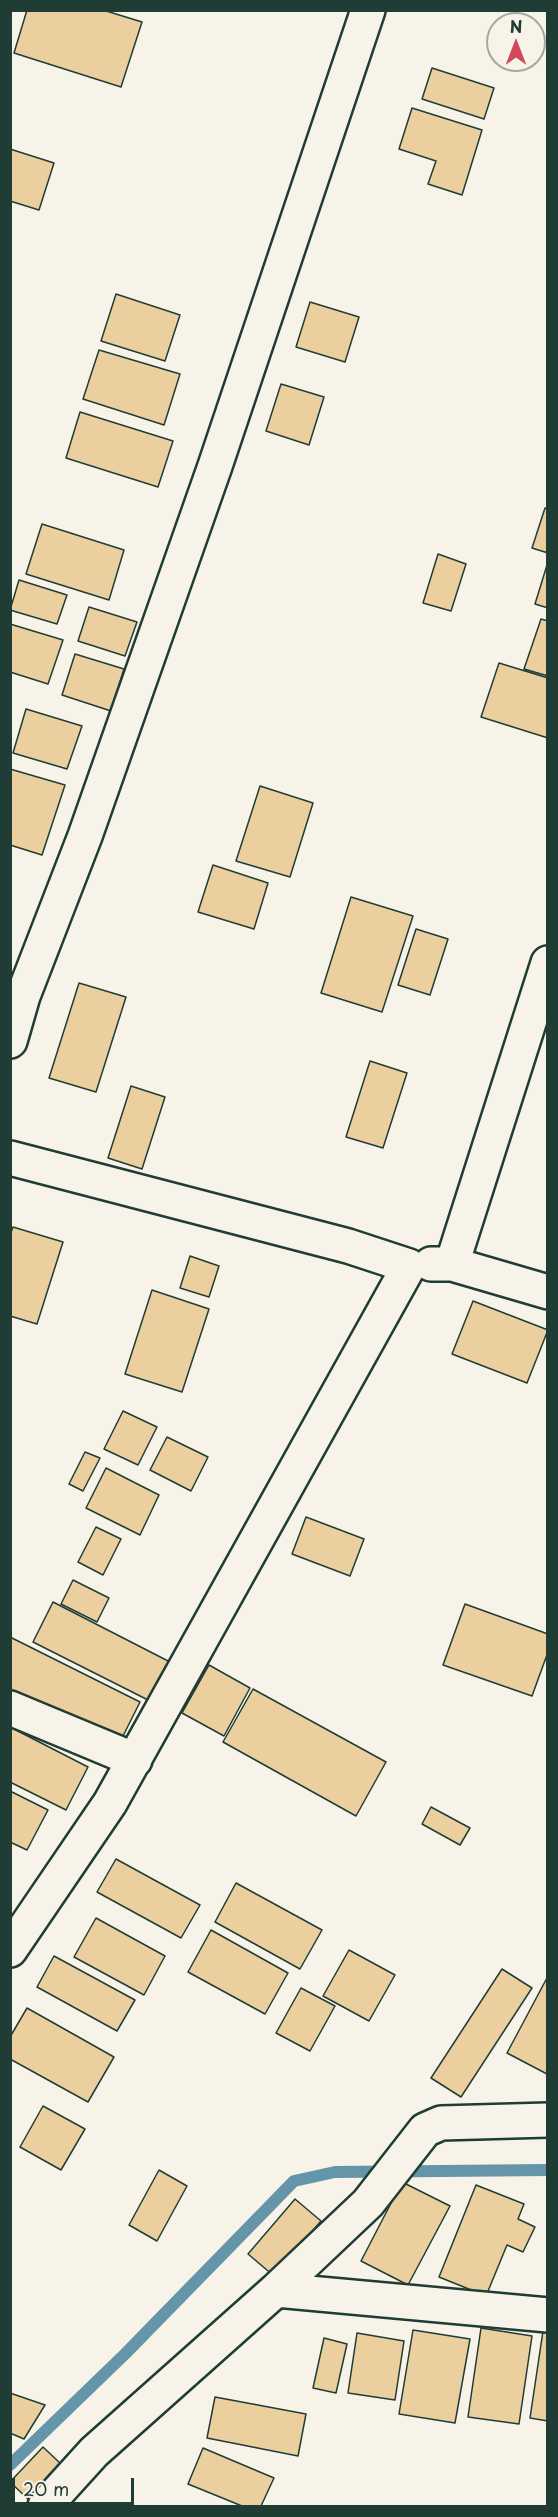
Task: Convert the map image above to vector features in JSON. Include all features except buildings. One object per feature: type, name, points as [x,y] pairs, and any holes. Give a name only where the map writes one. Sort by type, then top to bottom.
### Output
[{"type":"street","points":[[10,1041],[23,996],[85,836],[204,499],[368,10]]},
{"type":"street","points":[[452,1264],[548,963]]},
{"type":"street","points":[[10,1158],[348,1246],[409,1266],[452,1264],[548,1292]]},
{"type":"street","points":[[10,1950],[110,1803],[409,1266]]},
{"type":"street","points":[[10,1708],[135,1760]]},
{"type":"street","points":[[45,2506],[94,2452],[276,2290],[368,2203],[425,2130],[441,2122],[548,2120]]},
{"type":"street","points":[[276,2290],[548,2315]]},
{"type":"waterway","points":[[10,2465],[125,2354],[294,2181],[335,2172],[548,2170]]}]
